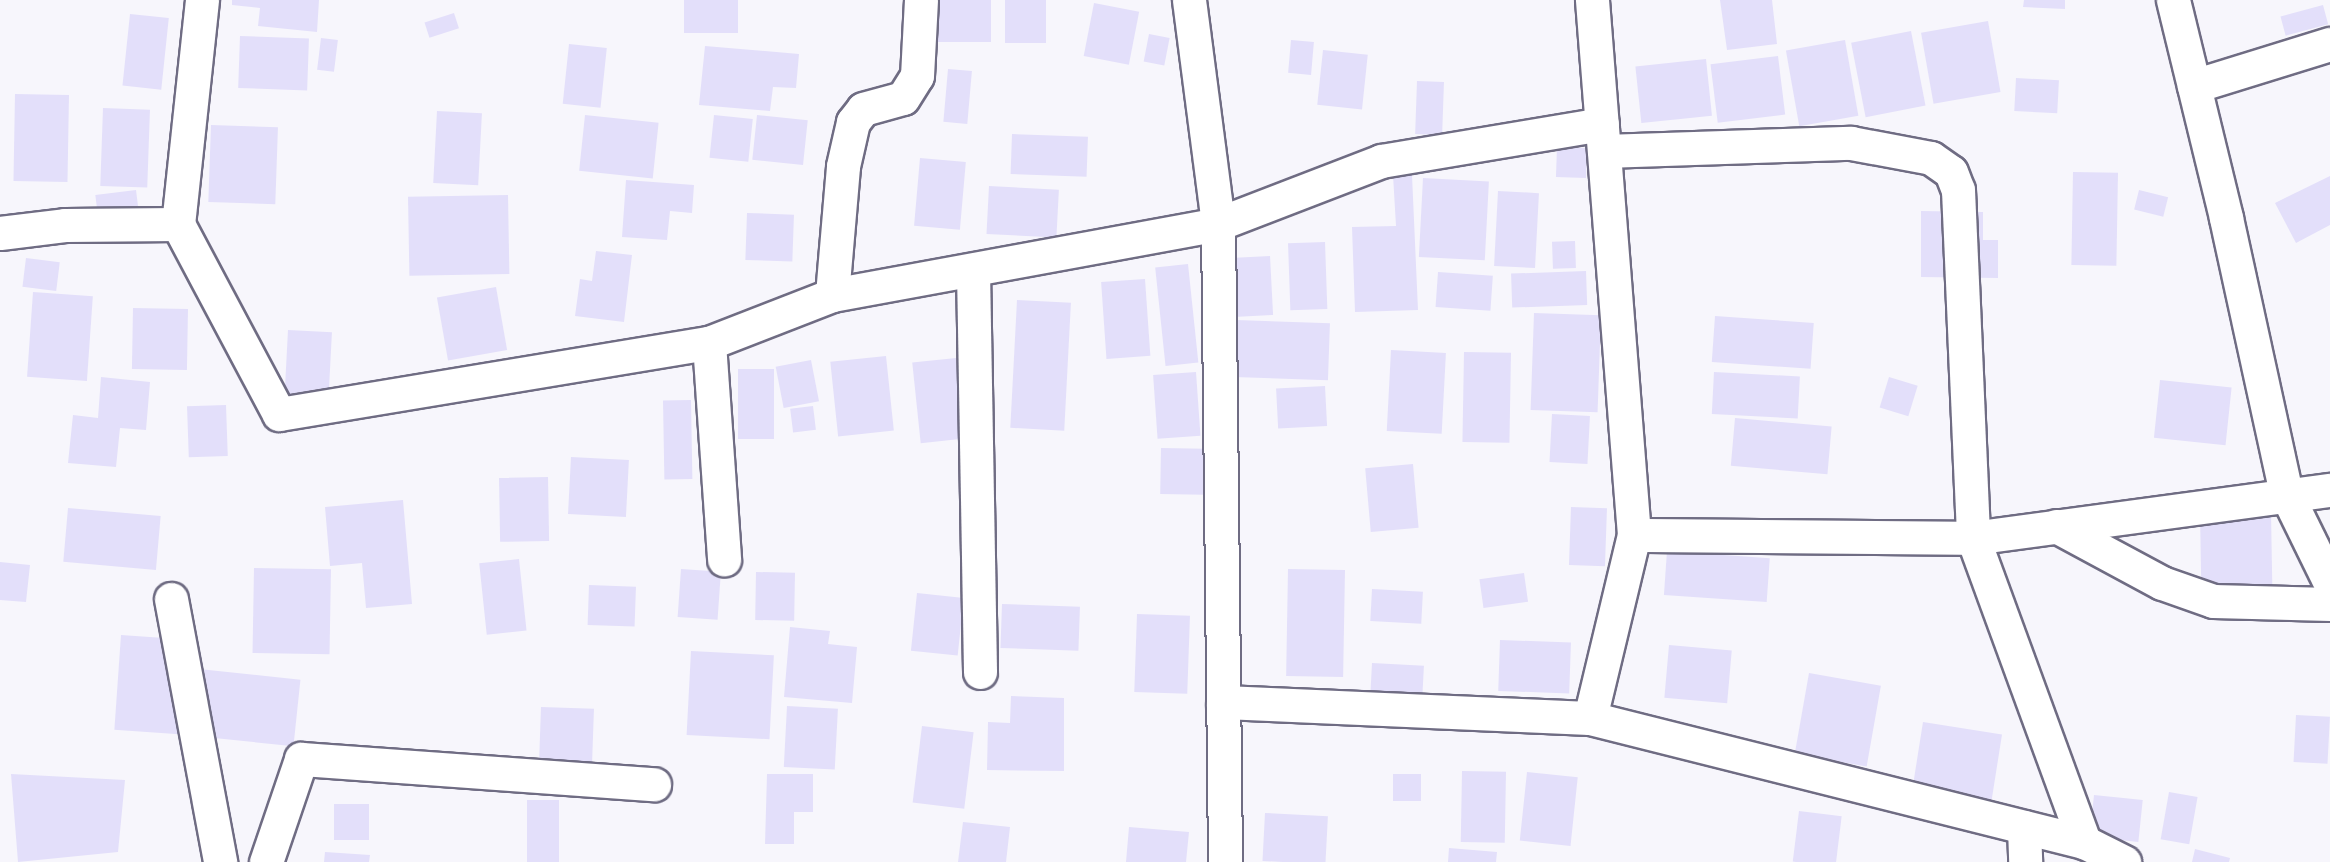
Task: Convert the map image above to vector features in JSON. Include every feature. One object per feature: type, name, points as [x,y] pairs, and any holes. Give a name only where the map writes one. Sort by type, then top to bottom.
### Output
[{"type":"street","points":[[202,0],[178,224],[279,414],[709,343],[832,295],[1218,224],[1381,161],[1603,138],[1851,144],[1931,158],[1951,172],[1958,190],[1973,538],[2084,842]]},
{"type":"street","points":[[832,295],[843,166],[853,122],[863,110],[903,98],[917,76],[921,0]]},
{"type":"street","points":[[1190,0],[1218,224],[1225,862]]},
{"type":"street","points":[[1590,718],[1634,535],[1592,0]]},
{"type":"street","points":[[2173,0],[2286,493],[2330,583]]},
{"type":"street","points":[[2194,86],[2330,44]]},
{"type":"street","points":[[0,233],[65,225],[178,224]]},
{"type":"street","points":[[973,270],[980,672]]},
{"type":"street","points":[[709,343],[724,558]]},
{"type":"street","points":[[1634,535],[1973,538],[2286,493],[2330,490]]},
{"type":"street","points":[[2056,526],[2162,583],[2213,601],[2330,604]]},
{"type":"street","points":[[171,599],[220,862]]},
{"type":"street","points":[[1223,702],[1590,718],[2084,842],[2124,862]]},
{"type":"street","points":[[266,862],[301,759],[654,784]]},
{"type":"street","points":[[2024,826],[2025,862]]},
{"type":"building","points":[[232,0],[319,0],[317,32],[258,26],[260,8],[232,5]]},
{"type":"building","points":[[684,0],[738,0],[738,33],[684,33]]},
{"type":"building","points":[[934,0],[991,0],[991,42],[934,42]]},
{"type":"building","points":[[1005,0],[1046,0],[1046,43],[1005,43]]},
{"type":"building","points":[[1720,0],[1772,0],[1777,44],[1727,50]]},
{"type":"building","points":[[2024,0],[2065,0],[2065,9],[2023,7]]},
{"type":"building","points":[[1094,3],[1139,12],[1129,65],[1084,56]]},
{"type":"building","points":[[2323,5],[2328,24],[2286,36],[2280,16]]},
{"type":"building","points":[[454,13],[459,28],[429,38],[425,23]]},
{"type":"building","points":[[130,14],[169,18],[161,90],[122,86]]},
{"type":"building","points":[[1988,21],[2001,92],[1934,104],[1921,33]]},
{"type":"building","points":[[1911,31],[1926,106],[1866,117],[1851,43]]},
{"type":"building","points":[[1149,34],[1170,38],[1164,65],[1144,61]]},
{"type":"building","points":[[240,36],[309,38],[307,90],[238,88]]},
{"type":"building","points":[[321,38],[338,40],[334,72],[317,70]]},
{"type":"building","points":[[1291,40],[1314,42],[1311,75],[1288,73]]},
{"type":"building","points":[[1845,40],[1858,116],[1799,126],[1786,50]]},
{"type":"building","points":[[569,44],[607,48],[601,108],[563,104]]},
{"type":"building","points":[[705,46],[799,54],[796,88],[773,87],[770,111],[699,105]]},
{"type":"building","points":[[1323,50],[1368,55],[1362,109],[1317,105]]},
{"type":"building","points":[[1778,56],[1785,115],[1718,123],[1711,64]]},
{"type":"building","points":[[1706,59],[1712,116],[1641,123],[1635,66]]},
{"type":"building","points":[[948,69],[972,71],[967,124],[943,122]]},
{"type":"building","points":[[2016,78],[2059,80],[2057,113],[2014,111]]},
{"type":"building","points":[[1417,81],[1444,82],[1442,135],[1415,134]]},
{"type":"building","points":[[15,94],[69,95],[67,182],[13,181]]},
{"type":"building","points":[[103,108],[150,110],[147,188],[100,186]]},
{"type":"building","points":[[437,111],[482,113],[478,185],[433,183]]},
{"type":"building","points":[[585,115],[659,123],[653,178],[579,171]]},
{"type":"building","points":[[714,115],[753,119],[748,162],[710,158]]},
{"type":"building","points":[[757,115],[808,120],[803,165],[752,160]]},
{"type":"building","points":[[211,125],[278,127],[275,204],[208,202]]},
{"type":"building","points":[[1012,134],[1088,137],[1087,177],[1011,174]]},
{"type":"building","points":[[1557,147],[1587,148],[1586,178],[1556,177]]},
{"type":"building","points":[[920,158],[966,162],[960,230],[914,226]]},
{"type":"building","points":[[2073,172],[2118,173],[2116,266],[2071,265]]},
{"type":"building","points":[[1393,175],[1412,175],[1418,310],[1355,312],[1352,227],[1396,226]]},
{"type":"building","points":[[2330,176],[2330,225],[2296,243],[2275,203]]},
{"type":"building","points":[[1423,178],[1489,181],[1485,260],[1419,257]]},
{"type":"building","points":[[626,180],[694,185],[692,213],[670,211],[667,240],[622,237]]},
{"type":"building","points":[[989,186],[1059,190],[1056,238],[986,234]]},
{"type":"building","points":[[136,190],[139,213],[98,218],[95,195]]},
{"type":"building","points":[[2139,190],[2168,197],[2163,217],[2134,209]]},
{"type":"building","points":[[1498,191],[1539,193],[1535,268],[1494,266]]},
{"type":"building","points":[[508,195],[509,274],[409,276],[408,197]]},
{"type":"building","points":[[1921,211],[1983,212],[1983,240],[1998,240],[1998,278],[1921,277]]},
{"type":"building","points":[[747,213],[794,215],[792,262],[745,260]]},
{"type":"building","points":[[1575,241],[1576,268],[1553,269],[1552,242]]},
{"type":"building","points":[[1325,242],[1327,309],[1290,310],[1288,243]]},
{"type":"building","points":[[596,251],[632,255],[624,322],[575,316],[580,279],[592,281]]},
{"type":"building","points":[[1270,256],[1273,315],[1224,317],[1221,259]]},
{"type":"building","points":[[26,258],[60,262],[56,291],[22,287]]},
{"type":"building","points":[[1188,264],[1198,362],[1166,366],[1155,267]]},
{"type":"building","points":[[1586,271],[1587,305],[1512,308],[1511,274]]},
{"type":"building","points":[[1438,272],[1493,276],[1490,311],[1436,307]]},
{"type":"building","points":[[1145,279],[1150,356],[1106,359],[1101,282]]},
{"type":"building","points":[[496,287],[507,350],[448,360],[437,297]]},
{"type":"building","points":[[33,292],[93,296],[87,381],[27,377]]},
{"type":"building","points":[[1017,300],[1071,303],[1064,431],[1010,428]]},
{"type":"building","points":[[133,308],[188,309],[187,370],[132,369]]},
{"type":"building","points":[[1534,313],[1601,315],[1598,412],[1531,410]]},
{"type":"building","points":[[1715,316],[1814,323],[1811,369],[1712,362]]},
{"type":"building","points":[[1236,320],[1330,323],[1328,380],[1234,377]]},
{"type":"building","points":[[288,330],[332,332],[328,411],[284,409]]},
{"type":"building","points":[[1391,350],[1446,353],[1442,434],[1387,431]]},
{"type":"building","points":[[1464,352],[1511,353],[1509,443],[1462,442]]},
{"type":"building","points":[[886,356],[894,431],[838,436],[830,362]]},
{"type":"building","points":[[956,358],[964,439],[921,443],[912,363]]},
{"type":"building","points":[[811,360],[819,401],[784,408],[776,367]]},
{"type":"building","points":[[738,369],[774,369],[774,439],[738,439]]},
{"type":"building","points":[[1196,372],[1200,436],[1158,439],[1153,375]]},
{"type":"building","points":[[1714,372],[1800,377],[1798,418],[1712,414]]},
{"type":"building","points":[[101,377],[150,382],[146,430],[120,428],[116,467],[68,463],[73,415],[98,418]]},
{"type":"building","points":[[1889,377],[1918,386],[1908,416],[1880,408]]},
{"type":"building","points":[[2160,380],[2232,388],[2226,445],[2154,438]]},
{"type":"building","points":[[1325,386],[1327,426],[1278,429],[1276,389]]},
{"type":"building","points":[[663,400],[691,400],[692,479],[664,479]]},
{"type":"building","points":[[226,405],[228,456],[189,457],[187,406]]},
{"type":"building","points":[[813,406],[816,430],[793,433],[790,409]]},
{"type":"building","points":[[1552,414],[1590,416],[1587,464],[1549,462]]},
{"type":"building","points":[[1735,418],[1832,426],[1827,474],[1731,466]]},
{"type":"building","points":[[1161,448],[1205,449],[1204,495],[1160,494]]},
{"type":"building","points":[[571,457],[629,460],[626,517],[568,514]]},
{"type":"building","points":[[1413,464],[1419,528],[1371,532],[1365,468]]},
{"type":"building","points":[[548,477],[549,541],[500,542],[499,478]]},
{"type":"building","points":[[403,500],[412,604],[366,608],[362,563],[330,566],[325,507]]},
{"type":"building","points":[[1571,507],[1607,508],[1605,566],[1569,565]]},
{"type":"building","points":[[68,508],[161,516],[156,570],[63,562]]},
{"type":"building","points":[[2271,512],[2272,586],[2201,587],[2200,513]]},
{"type":"building","points":[[1667,551],[1770,558],[1767,602],[1664,595]]},
{"type":"building","points":[[519,559],[527,631],[487,635],[479,563]]},
{"type":"building","points":[[0,562],[30,565],[26,602],[0,600]]},
{"type":"building","points":[[254,568],[331,569],[330,654],[253,653]]},
{"type":"building","points":[[681,569],[721,572],[718,620],[678,617]]},
{"type":"building","points":[[1288,569],[1345,570],[1343,677],[1286,676]]},
{"type":"building","points":[[756,572],[795,573],[794,621],[755,620]]},
{"type":"building","points":[[1524,573],[1528,602],[1483,608],[1479,579]]},
{"type":"building","points":[[589,585],[636,587],[635,627],[588,625]]},
{"type":"building","points":[[1372,589],[1423,592],[1421,624],[1370,621]]},
{"type":"building","points":[[917,593],[964,598],[958,656],[911,651]]},
{"type":"building","points":[[1002,604],[1080,607],[1078,651],[1000,648]]},
{"type":"building","points":[[1137,614],[1190,616],[1187,694],[1134,692]]},
{"type":"building","points":[[790,627],[830,631],[828,644],[857,647],[852,703],[784,697]]},
{"type":"building","points":[[121,635],[193,640],[186,735],[114,730]]},
{"type":"building","points":[[1500,640],[1571,642],[1569,693],[1498,691]]},
{"type":"building","points":[[1669,645],[1732,650],[1727,703],[1664,698]]},
{"type":"building","points":[[691,651],[774,655],[769,739],[687,735]]},
{"type":"building","points":[[1372,663],[1424,666],[1421,718],[1369,715]]},
{"type":"building","points":[[199,669],[300,680],[293,746],[192,736]]},
{"type":"building","points":[[1809,673],[1881,686],[1867,766],[1795,754]]},
{"type":"building","points":[[1011,696],[1064,698],[1064,771],[987,770],[988,722],[1010,723]]},
{"type":"building","points":[[787,706],[838,709],[835,770],[784,767]]},
{"type":"building","points":[[541,707],[594,709],[592,764],[539,762]]},
{"type":"building","points":[[2296,715],[2330,717],[2327,764],[2294,762]]},
{"type":"building","points":[[1923,722],[2002,735],[1991,805],[1912,792]]},
{"type":"building","points":[[922,726],[974,732],[964,809],[913,802]]},
{"type":"building","points":[[1462,771],[1506,772],[1505,843],[1461,842]]},
{"type":"building","points":[[1527,772],[1578,777],[1571,846],[1520,841]]},
{"type":"building","points":[[11,774],[125,780],[118,852],[18,862]]},
{"type":"building","points":[[767,774],[813,774],[813,812],[794,812],[794,844],[765,844]]},
{"type":"building","points":[[1393,774],[1421,774],[1421,801],[1393,801]]},
{"type":"building","points":[[2169,792],[2198,797],[2189,844],[2161,839]]},
{"type":"building","points":[[2094,795],[2143,800],[2138,842],[2090,837]]},
{"type":"building","points":[[527,800],[559,800],[559,862],[527,862]]},
{"type":"building","points":[[334,804],[369,804],[369,840],[334,840]]},
{"type":"building","points":[[1799,811],[1842,816],[1836,862],[1793,862]]},
{"type":"building","points":[[1265,813],[1328,816],[1326,862],[1262,861]]},
{"type":"building","points":[[963,822],[1010,827],[1006,862],[958,862]]},
{"type":"building","points":[[1129,827],[1189,832],[1186,862],[1126,862]]},
{"type":"building","points":[[1449,848],[1497,852],[1496,862],[1448,862]]},
{"type":"building","points":[[2195,849],[2230,858],[2229,862],[2192,862]]},
{"type":"building","points":[[325,852],[370,855],[369,862],[324,862]]}]
